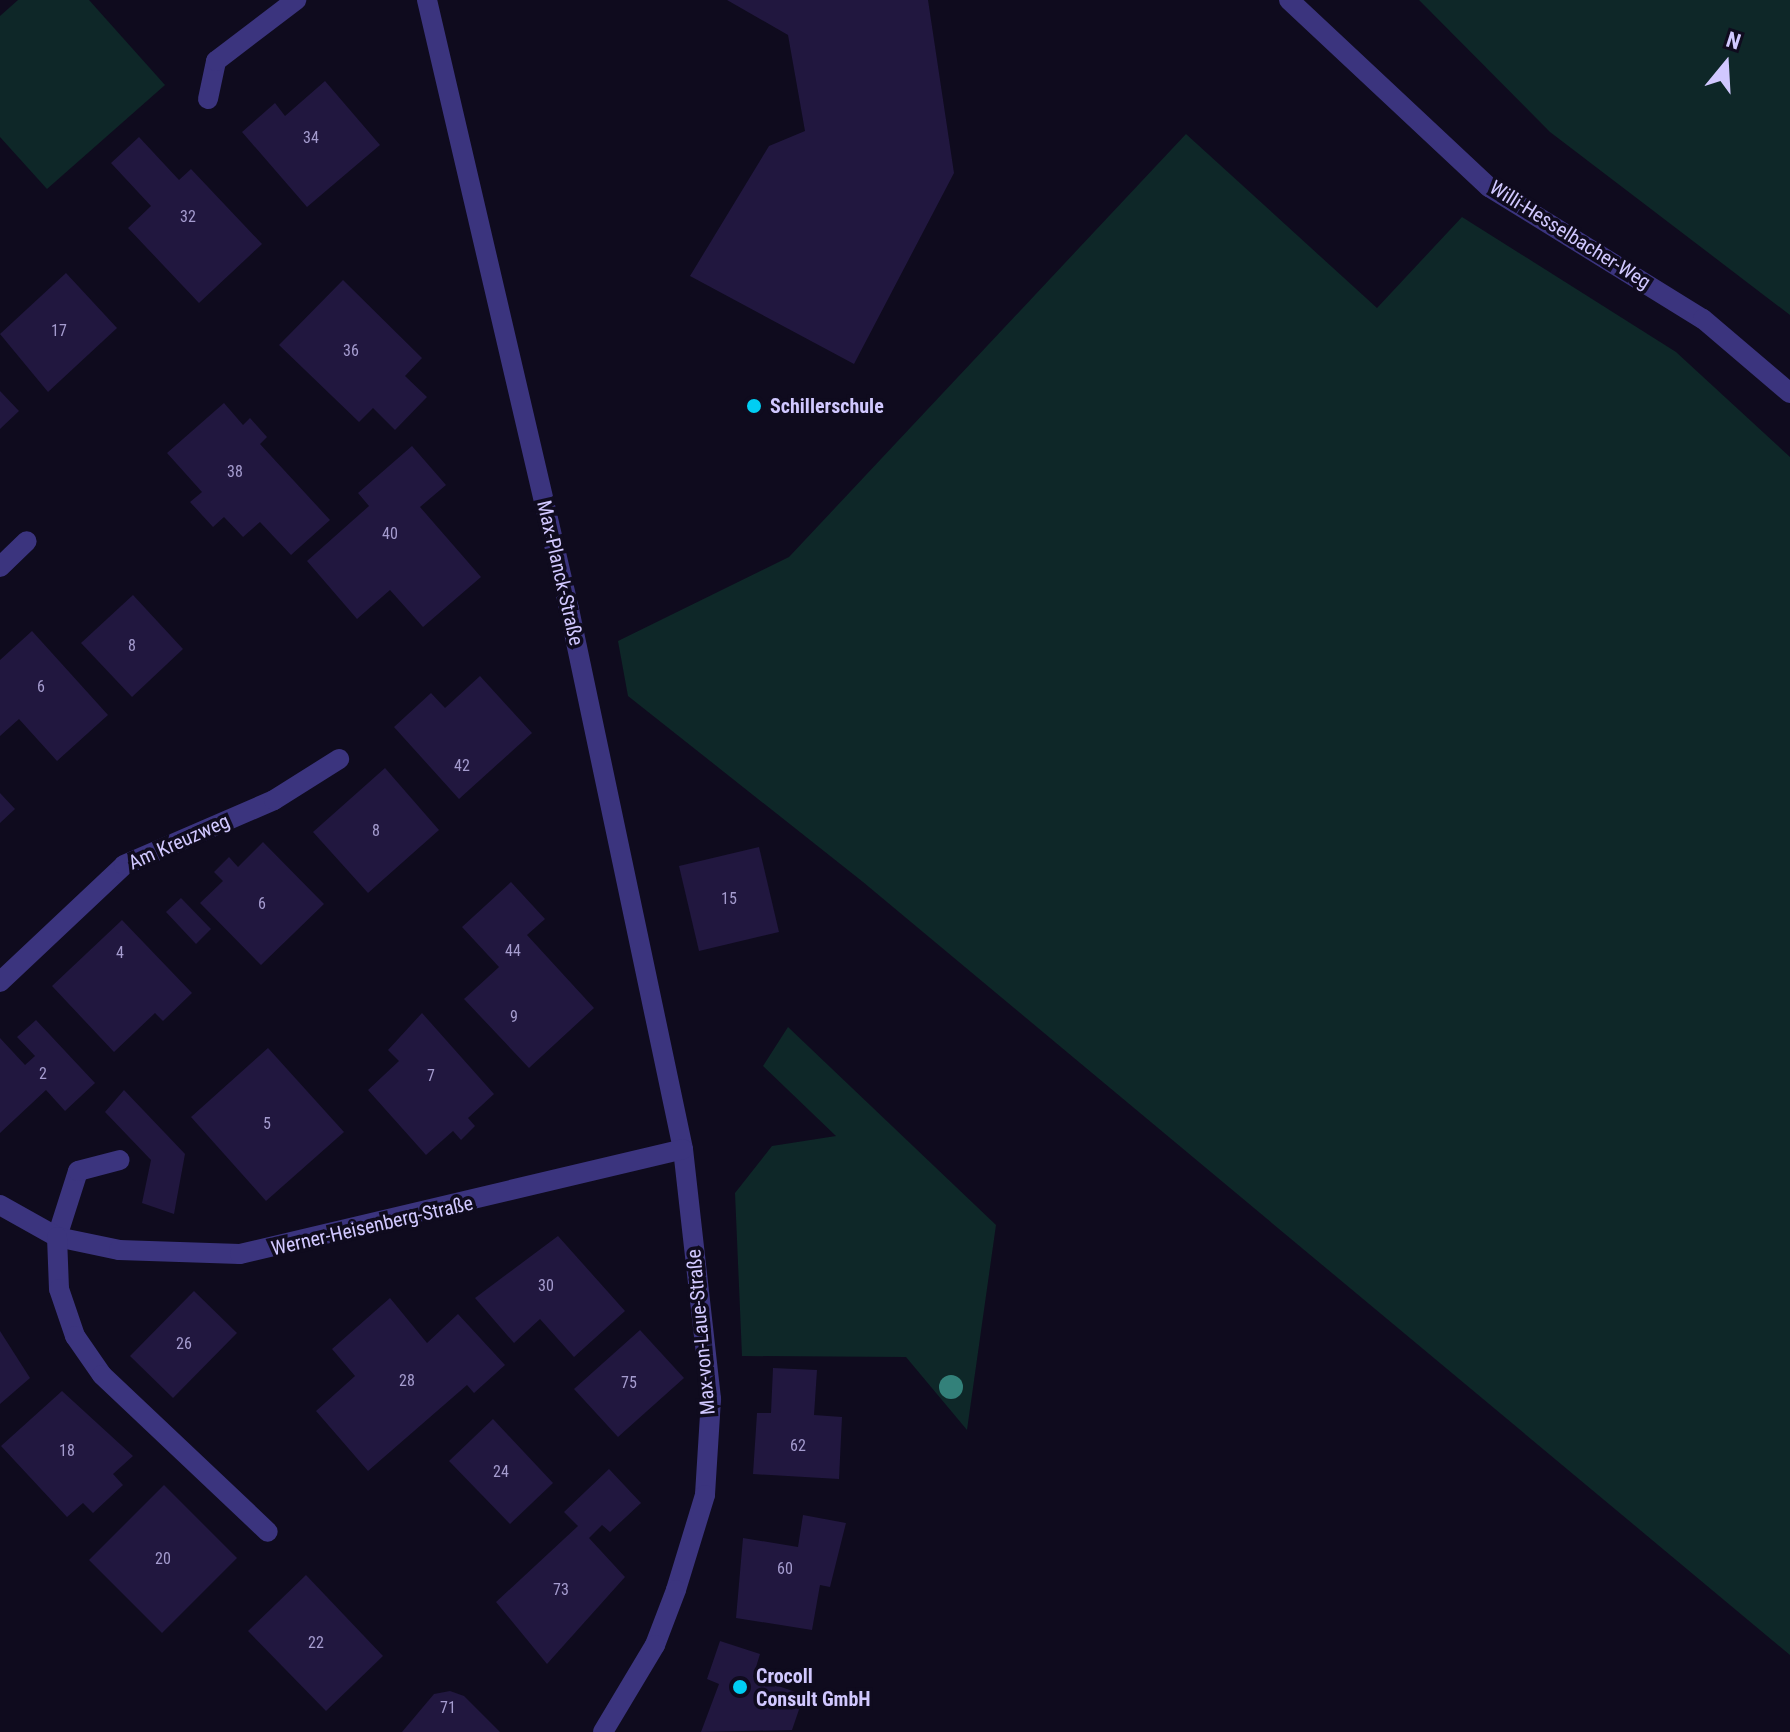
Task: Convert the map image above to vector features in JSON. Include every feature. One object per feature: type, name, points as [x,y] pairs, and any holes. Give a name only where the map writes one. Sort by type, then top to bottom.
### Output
[{"type":"street","points":[[208,99],[216,61],[296,0]]},
{"type":"street","name":"Max-Planck-Straße","points":[[427,0],[569,609],[683,1149]]},
{"type":"street","name":"Willi-Hesselbacher-Weg","points":[[1289,0],[1489,187],[1703,319],[1790,393]]},
{"type":"street","points":[[0,567],[27,541]]},
{"type":"street","name":"Am Kreuzweg","points":[[0,982],[124,865],[274,800],[339,759]]},
{"type":"street","name":"Werner-Heisenberg-Straße","points":[[0,1205],[57,1237],[148,1253],[240,1254],[683,1149]]},
{"type":"street","name":"Max-von-Laue-Straße","points":[[603,1732],[655,1645],[705,1495],[711,1399],[683,1149]]},
{"type":"street","points":[[120,1160],[78,1171],[57,1237],[59,1289],[75,1336],[102,1375],[268,1532]]},
{"type":"green space","points":[[18,0],[89,0],[165,85],[47,189],[0,137],[0,16]]},
{"type":"green space","points":[[1419,0],[1790,0],[1790,315],[1550,132]]},
{"type":"green space","points":[[1186,134],[1377,308],[1462,217],[1676,352],[1790,457],[1790,1655],[863,882],[628,696],[618,641],[789,557]]},
{"type":"green space","points":[[788,1027],[996,1225],[967,1430],[906,1357],[742,1356],[735,1193],[772,1146],[836,1136],[763,1066]]},
{"type":"building","points":[[727,0],[928,0],[954,173],[854,364],[690,276],[769,146],[805,131],[788,35]]},
{"type":"building","points":[[325,81],[380,145],[307,207],[242,132],[275,103],[285,116]]},
{"type":"building","points":[[139,137],[179,180],[191,169],[262,244],[199,303],[128,228],[151,206],[111,163]]},
{"type":"building","points":[[66,273],[117,328],[48,392],[0,334]]},
{"type":"building","points":[[343,280],[422,358],[405,376],[427,397],[395,430],[373,408],[359,422],[279,345]]},
{"type":"building","points":[[0,391],[19,411],[0,429]]},
{"type":"building","points":[[224,403],[243,425],[250,418],[267,437],[260,444],[330,520],[291,555],[260,522],[243,537],[224,517],[213,527],[190,502],[202,492],[167,453]]},
{"type":"building","points":[[412,446],[446,485],[420,507],[481,577],[423,627],[390,590],[357,619],[307,561],[369,506],[358,493]]},
{"type":"building","points":[[133,595],[183,649],[132,697],[81,643]]},
{"type":"building","points":[[32,631],[108,715],[57,761],[19,719],[0,736],[0,660]]},
{"type":"building","points":[[480,676],[532,733],[459,799],[394,727],[431,693],[445,708]]},
{"type":"building","points":[[385,768],[439,830],[368,893],[313,832]]},
{"type":"building","points":[[0,793],[15,809],[0,823]]},
{"type":"building","points":[[263,842],[324,904],[261,965],[200,903],[223,881],[214,872],[229,857],[238,867]]},
{"type":"building","points":[[759,847],[779,932],[699,951],[679,866]]},
{"type":"building","points":[[511,882],[545,919],[527,935],[594,1008],[529,1068],[464,999],[499,967],[462,927]]},
{"type":"building","points":[[181,898],[211,929],[196,944],[166,912]]},
{"type":"building","points":[[122,920],[192,993],[163,1021],[155,1013],[114,1052],[52,986]]},
{"type":"building","points":[[422,1013],[494,1094],[468,1118],[475,1126],[461,1140],[453,1131],[426,1155],[368,1090],[399,1061],[388,1050]]},
{"type":"building","points":[[36,1020],[95,1083],[65,1111],[46,1090],[0,1133],[0,1038],[25,1065],[35,1056],[17,1037]]},
{"type":"building","points":[[268,1048],[344,1132],[266,1201],[191,1117]]},
{"type":"building","points":[[124,1090],[185,1154],[174,1214],[142,1203],[151,1160],[105,1112]]},
{"type":"building","points":[[558,1236],[625,1311],[574,1357],[540,1319],[514,1343],[475,1298]]},
{"type":"building","points":[[194,1291],[237,1333],[173,1398],[130,1356]]},
{"type":"building","points":[[390,1298],[427,1343],[458,1314],[505,1365],[474,1393],[467,1385],[368,1471],[316,1411],[355,1376],[332,1349]]},
{"type":"building","points":[[640,1330],[684,1378],[618,1437],[574,1389]]},
{"type":"building","points":[[0,1331],[30,1378],[0,1404]]},
{"type":"building","points":[[773,1368],[817,1370],[814,1415],[842,1417],[839,1479],[753,1474],[757,1413],[771,1413]]},
{"type":"building","points":[[62,1391],[133,1456],[113,1474],[123,1485],[93,1513],[83,1503],[67,1517],[1,1446]]},
{"type":"building","points":[[493,1419],[553,1483],[510,1524],[449,1461]]},
{"type":"building","points":[[609,1469],[641,1503],[610,1532],[602,1525],[589,1538],[625,1577],[547,1664],[496,1602],[578,1526],[564,1512]]},
{"type":"building","points":[[164,1485],[237,1558],[162,1633],[89,1560]]},
{"type":"building","points":[[803,1515],[846,1523],[830,1587],[820,1585],[812,1630],[736,1618],[743,1538],[798,1547]]},
{"type":"building","points":[[306,1575],[383,1656],[326,1711],[248,1631]]},
{"type":"building","points":[[720,1641],[760,1654],[753,1677],[804,1695],[792,1730],[701,1732],[719,1684],[707,1679]]},
{"type":"building","points":[[450,1691],[464,1696],[500,1732],[402,1732],[434,1694]]},
{"type":"place","name":"Schillerschule","points":[[754,406]]},
{"type":"place","name":"Crocoll Consult GmbH","points":[[740,1687]]}]
